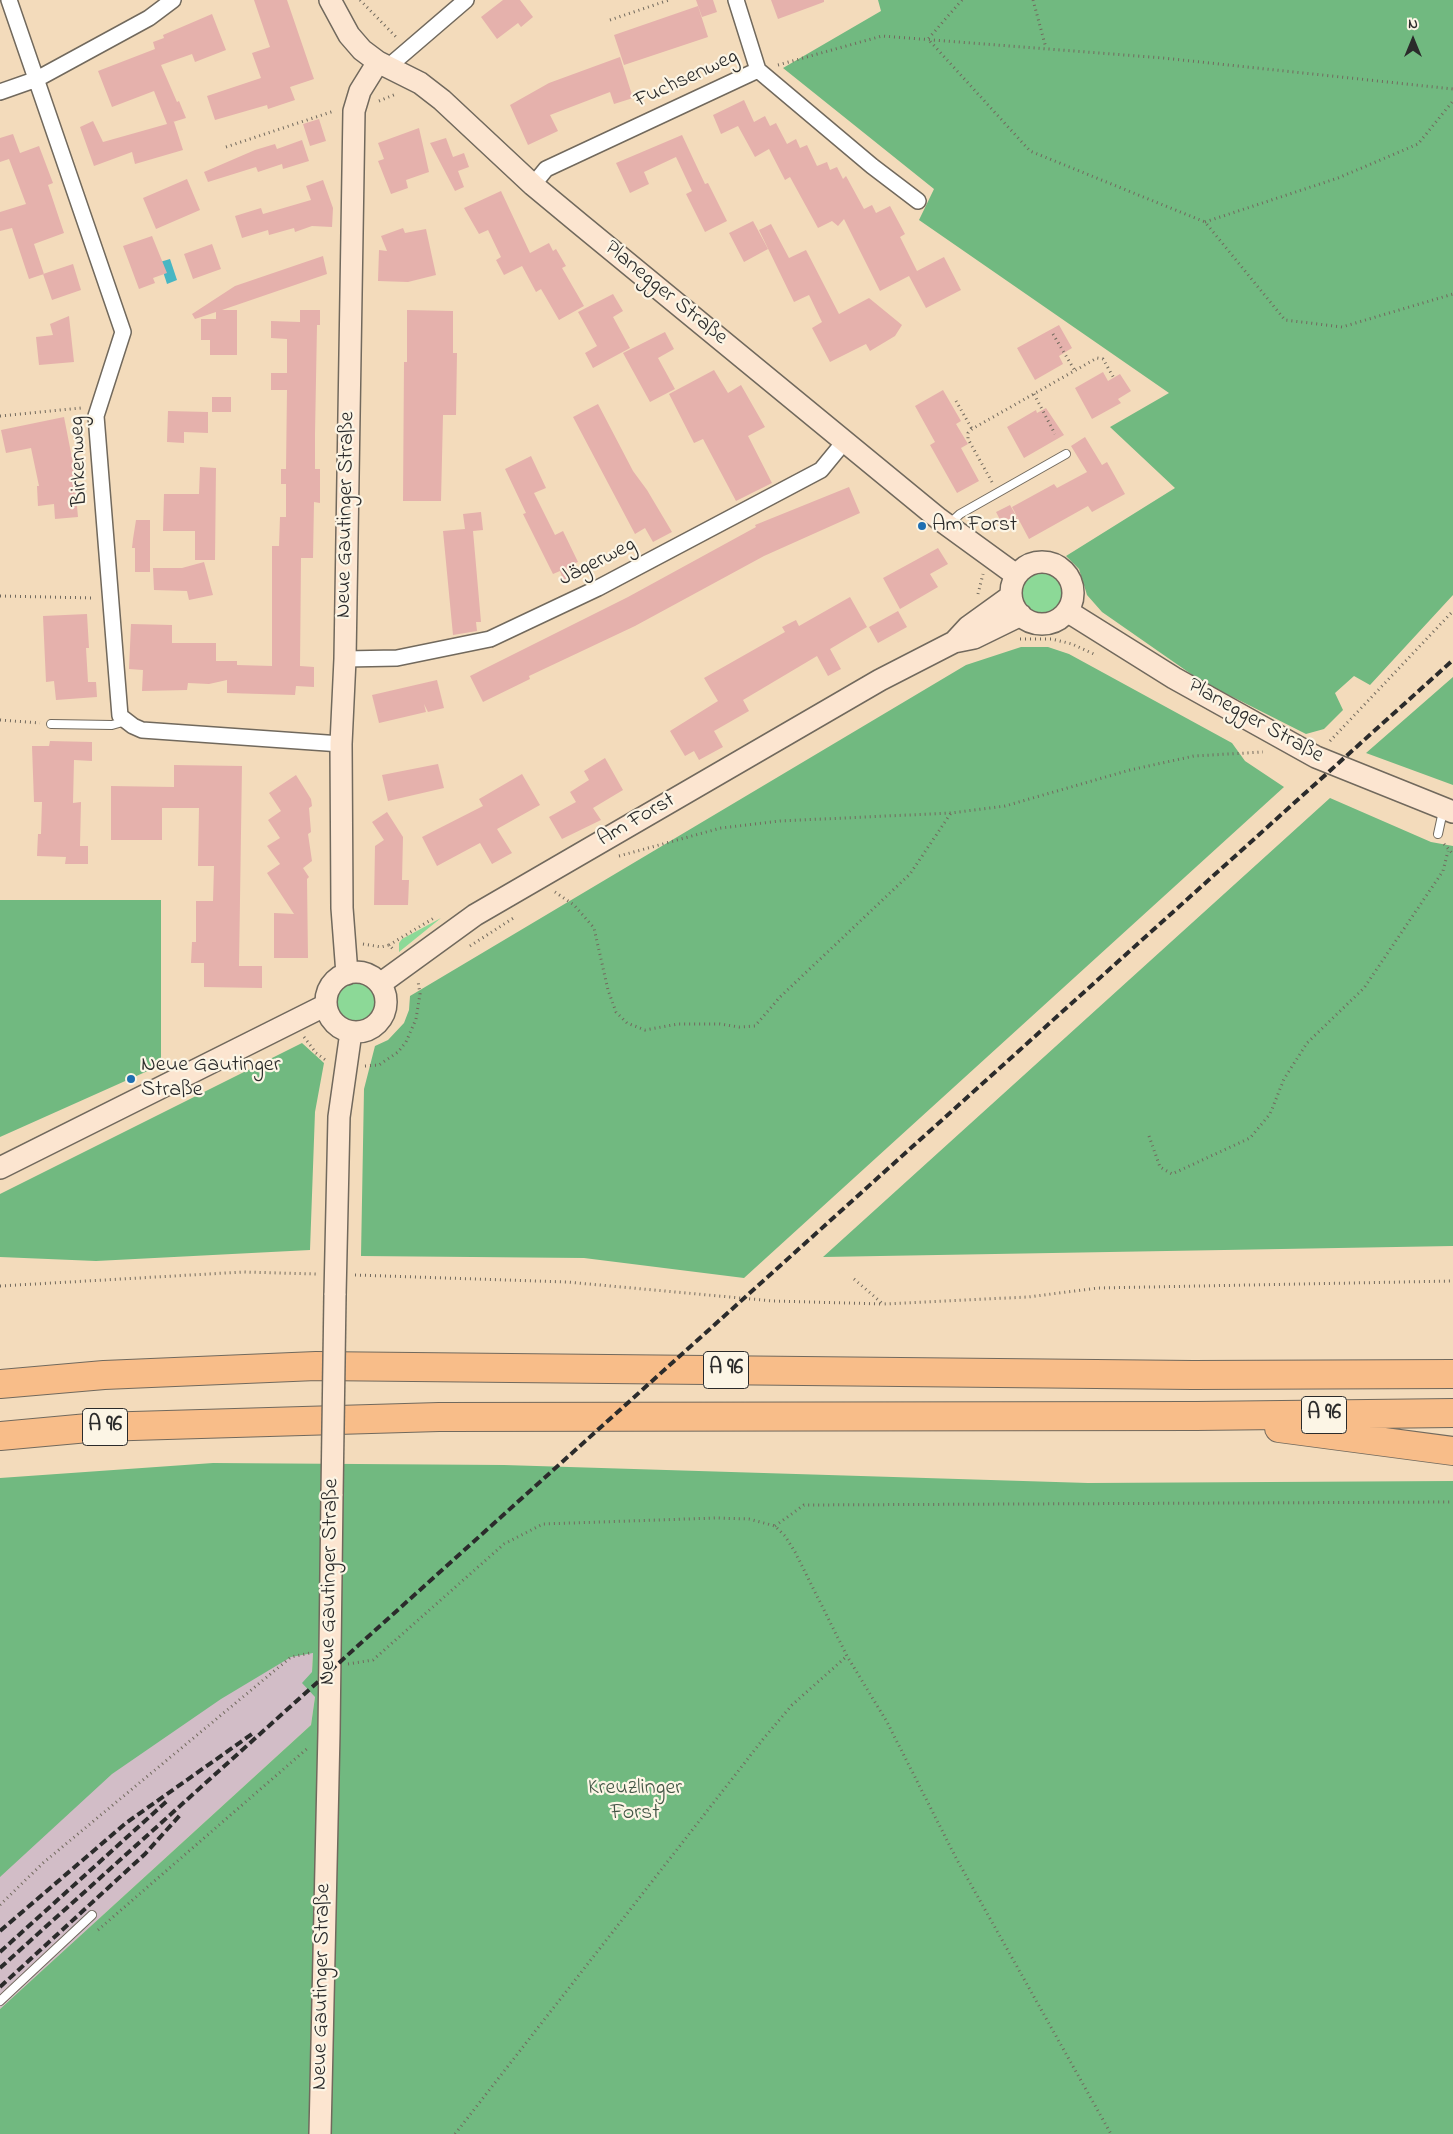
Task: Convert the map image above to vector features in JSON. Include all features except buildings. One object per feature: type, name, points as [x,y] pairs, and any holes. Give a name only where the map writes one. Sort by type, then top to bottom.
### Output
[{"type":"highway","name":"A 96","points":[[0,1384],[104,1375],[316,1366],[1193,1375],[1453,1374]]},
{"type":"highway","name":"A 96","points":[[0,1436],[99,1427],[439,1417],[1196,1416],[1453,1413]]},
{"type":"highway","points":[[1196,1416],[1345,1438],[1453,1451]]},
{"type":"street","name":"Birkenweg","points":[[9,0],[123,332],[123,340],[96,416],[118,705],[120,716],[126,721]]},
{"type":"street","points":[[0,92],[37,79],[149,18],[172,0]]},
{"type":"street","name":"Planegger Straße","points":[[330,0],[349,35],[383,64],[420,83],[442,100],[533,186],[947,526],[1016,575]]},
{"type":"street","points":[[383,64],[466,0]]},
{"type":"street","points":[[736,0],[758,70]]},
{"type":"street","name":"Neue Gautinger Straße","points":[[347,974],[342,914],[341,744],[345,659],[354,113],[360,91],[383,64]]},
{"type":"street","name":"Fuchsenweg","points":[[533,186],[546,170],[758,70],[872,166],[918,201]]},
{"type":"street","name":"Jägerweg","points":[[345,659],[397,658],[490,639],[606,584],[821,470],[844,442]]},
{"type":"street","points":[[1039,562],[1059,567],[1071,583],[1072,602],[1068,611],[1060,618],[1042,624],[1032,623],[1016,610],[1011,596],[1016,575],[1029,565],[1039,562]]},
{"type":"street","name":"Am Forst","points":[[954,642],[968,627],[1011,596]]},
{"type":"street","name":"Planegger Straße","points":[[1068,611],[1174,678],[1316,757],[1448,810]]},
{"type":"street","name":"Am Forst","points":[[380,984],[475,915],[880,680],[954,642],[974,638],[1021,615]]},
{"type":"street","points":[[126,721],[142,730],[341,744]]},
{"type":"street","points":[[347,974],[365,974],[380,984],[385,993],[386,1004],[378,1022],[361,1032],[351,1032],[342,1029],[334,1023],[326,1005],[327,995],[331,986],[338,978],[347,974]]},
{"type":"street","points":[[0,1168],[326,1005]]},
{"type":"street","name":"Neue Gautinger Straße","points":[[320,2134],[329,1732],[322,1658],[332,1494],[339,1117],[351,1032]]},
{"type":"lane","points":[[947,526],[960,514],[1066,454]]},
{"type":"lane","points":[[51,724],[112,725],[126,721]]},
{"type":"lane","points":[[1438,834],[1448,810]]},
{"type":"lane","points":[[0,2001],[92,1915]]},
{"type":"path","points":[[610,20],[669,0]]},
{"type":"path","points":[[928,39],[962,0]]},
{"type":"path","points":[[1033,0],[1046,48]]},
{"type":"path","points":[[758,70],[882,36],[1163,58],[1453,89]]},
{"type":"path","points":[[928,39],[1030,151],[1205,222],[1285,320],[1342,327],[1453,294]]},
{"type":"path","points":[[375,104],[385,97],[404,93]]},
{"type":"path","points":[[1205,222],[1338,178],[1418,144],[1453,101]]},
{"type":"path","points":[[226,147],[335,111],[354,113]]},
{"type":"path","points":[[1053,334],[1075,371]]},
{"type":"path","points":[[995,486],[968,438],[968,433],[972,429],[1097,358],[1102,359],[1115,380]]},
{"type":"path","points":[[1034,394],[1055,434]]},
{"type":"path","points":[[956,401],[972,429]]},
{"type":"path","points":[[0,416],[99,406]]},
{"type":"path","points":[[982,617],[972,603],[980,591],[983,573],[995,559]]},
{"type":"path","points":[[0,596],[111,599]]},
{"type":"path","points":[[1316,757],[1453,611]]},
{"type":"path","points":[[1015,640],[1052,639],[1072,644],[1099,657]]},
{"type":"path","points":[[0,720],[51,724]]},
{"type":"path","points":[[618,856],[721,828],[780,821],[952,813],[1004,806],[1130,770],[1194,756],[1264,752],[1257,748]]},
{"type":"path","points":[[555,892],[574,905],[594,928],[608,990],[616,1012],[627,1023],[646,1030],[678,1024],[755,1026],[780,997],[910,874],[952,813]]},
{"type":"path","points":[[1149,1136],[1160,1167],[1172,1174],[1250,1138],[1270,1114],[1284,1079],[1307,1043],[1364,988],[1443,871],[1448,851]]},
{"type":"path","points":[[547,897],[563,887]]},
{"type":"path","points":[[466,948],[523,912]]},
{"type":"path","points":[[360,937],[362,944],[381,947],[389,945],[406,964]]},
{"type":"path","points":[[0,1286],[243,1272],[336,1284],[567,1282],[773,1301],[883,1304],[1028,1297],[1098,1288],[1453,1281]]},
{"type":"path","points":[[854,1279],[883,1304]]},
{"type":"path","points":[[775,1526],[804,1505],[1453,1502]]},
{"type":"path","points":[[0,1904],[43,1863],[291,1657],[322,1658],[348,1664],[373,1660],[504,1544],[543,1524],[716,1518],[749,1519],[775,1526],[785,1536],[847,1656],[887,1722],[956,1858],[1111,2134]]},
{"type":"path","points":[[455,2134],[764,1738],[792,1705],[847,1656]]},
{"type":"path","points":[[97,1931],[329,1732]]},
{"type":"shaded area","points":[[0,1568],[313,1653],[312,1672],[315,1697],[311,1725],[0,2009]]},
{"type":"green space","points":[[878,0],[1453,0],[1453,595],[1370,685],[1354,676],[1335,693],[1343,710],[1324,729],[1306,734],[1201,681],[1102,612],[1087,595],[1079,569],[1066,556],[1175,488],[1110,427],[1169,393],[919,220],[934,189],[783,68],[881,11]]},
{"type":"green space","points":[[1042,573],[1053,576],[1059,582],[1062,593],[1059,604],[1053,610],[1042,613],[1031,610],[1025,604],[1022,593],[1025,582],[1031,576]]},
{"type":"green space","points":[[1021,647],[1048,647],[1069,654],[1232,743],[1245,761],[1284,787],[744,1278],[584,1258],[361,1256],[364,1089],[375,1046],[388,1040],[404,1023],[409,1010],[410,996],[966,665]]},
{"type":"green space","points":[[1453,677],[1453,785],[1366,753]]},
{"type":"green space","points":[[1330,798],[1431,842],[1453,846],[1453,1246],[823,1257]]},
{"type":"green space","points":[[0,900],[161,900],[161,1065],[0,1137]]},
{"type":"green space","points":[[441,918],[399,952],[399,943],[402,939]]},
{"type":"green space","points":[[356,983],[370,988],[375,1002],[370,1016],[356,1021],[342,1016],[337,1002],[342,988]]},
{"type":"green space","points":[[302,1043],[324,1063],[315,1112],[310,1250],[96,1261],[0,1257],[0,1194]]},
{"type":"green space","name":"Kreuzlinger Forst","points":[[213,1463],[504,1465],[1088,1483],[1453,1481],[1453,2134],[0,2134],[0,2009],[311,1725],[315,1697],[302,1683],[312,1672],[313,1653],[291,1657],[221,1699],[112,1774],[0,1877],[0,1478]]},
{"type":"water","points":[[170,259],[177,280],[167,284],[160,262]]},
{"type":"railway","points":[[0,1968],[1453,660]]},
{"type":"railway","points":[[0,1931],[126,1823],[252,1734]]},
{"type":"railway","points":[[0,1952],[167,1801]]},
{"type":"railway","points":[[0,1987],[145,1854],[181,1814]]},
{"type":"place","name":"Am Forst","points":[[922,526]]},
{"type":"place","name":"Neue Gautinger Straße","points":[[131,1079]]}]
